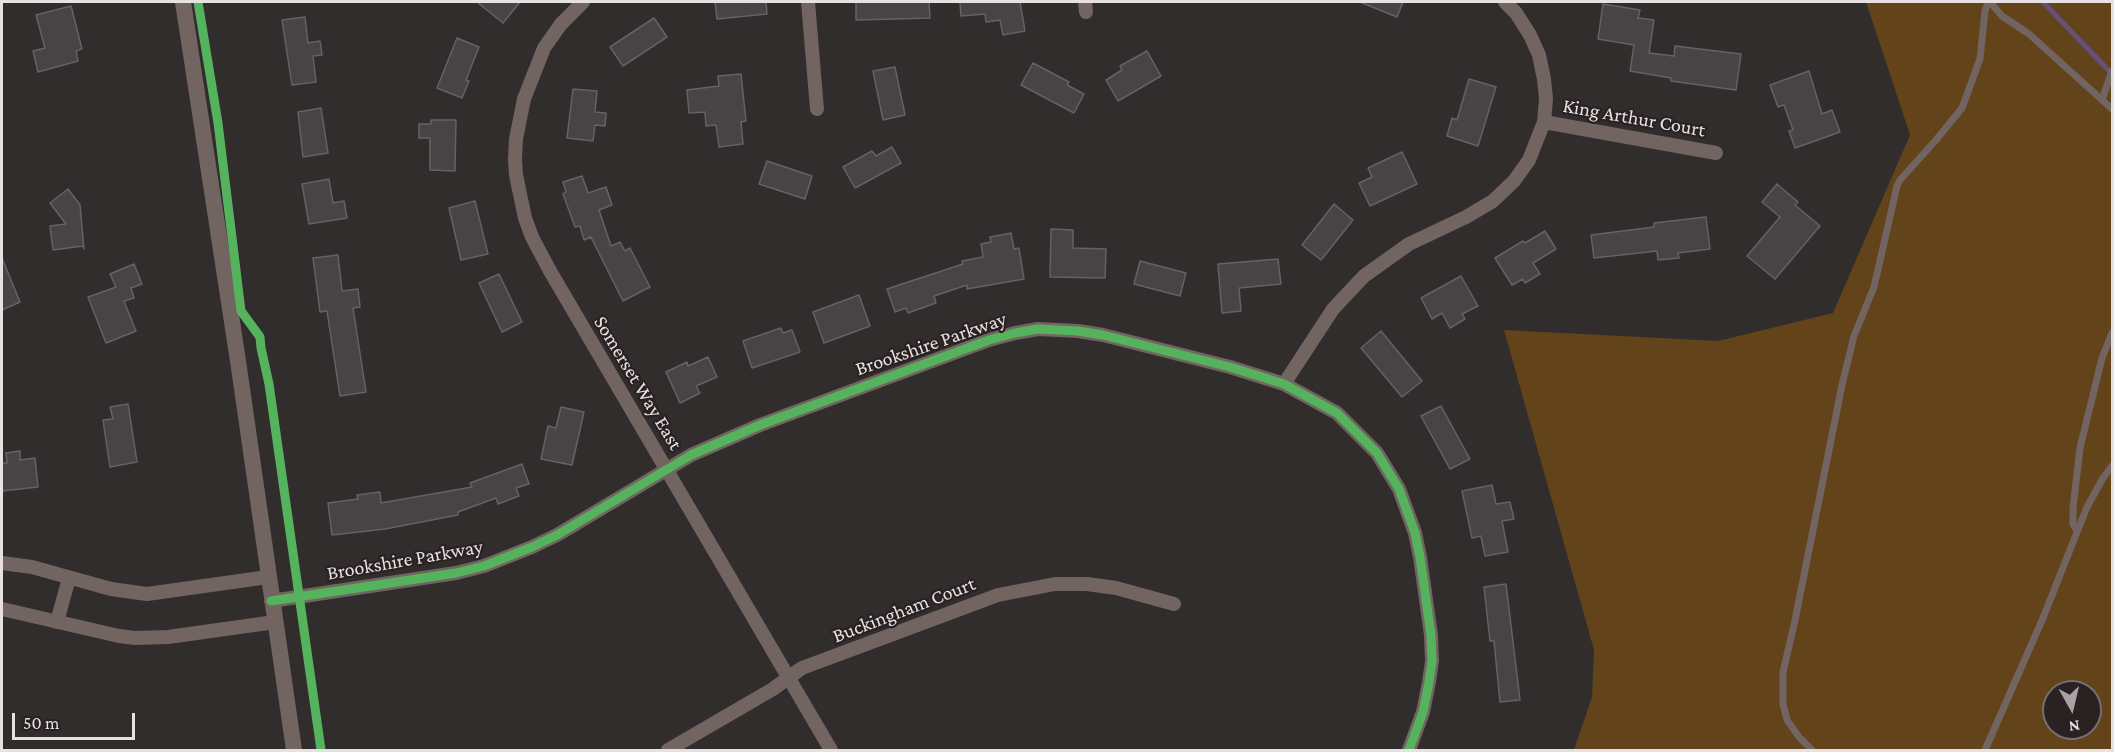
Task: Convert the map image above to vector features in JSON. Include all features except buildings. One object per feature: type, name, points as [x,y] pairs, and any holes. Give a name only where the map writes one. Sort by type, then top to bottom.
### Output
[{"type":"street","points":[[183,2],[294,750]]},
{"type":"street","name":"Somerset Way East","points":[[583,2],[561,24],[544,48],[524,99],[516,139],[516,175],[525,218],[550,271],[831,750]]},
{"type":"street","points":[[808,2],[817,109]]},
{"type":"street","points":[[1284,384],[1333,309],[1364,276],[1409,244],[1466,217],[1503,193],[1529,159],[1544,122],[1546,99],[1539,55],[1520,19],[1505,2]]},
{"type":"street","name":"King Arthur Court","points":[[1544,122],[1716,153]]},
{"type":"street","name":"Brookshire Parkway","points":[[271,601],[456,573],[484,566],[557,535],[667,469],[724,439],[989,340],[1027,331],[1058,329],[1103,335],[1230,367],[1284,384],[1336,413],[1377,453],[1399,489],[1415,533],[1428,610],[1432,660],[1423,712],[1409,750]]},
{"type":"street","points":[[2,563],[32,567],[111,589],[147,594],[268,577]]},
{"type":"street","points":[[57,622],[69,578]]},
{"type":"street","name":"Buckingham Court","points":[[668,750],[773,689],[807,666],[998,595],[1055,584],[1094,584],[1174,604]]},
{"type":"street","points":[[2,609],[135,638],[168,637],[274,622]]},
{"type":"lane","points":[[1812,750],[1798,737],[1787,720],[1783,704],[1783,672],[1797,614],[1842,385],[1854,336],[1874,287],[1897,186],[1962,108],[1980,59],[1985,11],[1989,2],[2002,16],[2029,34],[2112,109]]},
{"type":"lane","points":[[2102,100],[2112,71]]},
{"type":"lane","points":[[2077,531],[2073,524],[2073,508],[2080,448],[2102,358],[2112,333]]},
{"type":"lane","points":[[1985,750],[2043,618],[2093,494],[2112,466]]},
{"type":"shaded area","points":[[1866,2],[2112,2],[2112,750],[1574,750],[1592,697],[1594,650],[1504,330],[1718,341],[1833,313],[1910,135]]},
{"type":"waterway","points":[[2043,2],[2112,74]]},
{"type":"cycle path","points":[[198,2],[218,123],[241,311],[260,337],[269,384],[321,750]]},
{"type":"cycle path","points":[[271,601],[456,573],[484,566],[557,535],[691,455],[760,425],[989,340],[1038,329],[1078,331],[1103,335],[1230,367],[1284,384],[1337,413],[1377,453],[1399,489],[1415,533],[1431,635],[1432,661],[1429,682],[1423,712],[1409,750]]}]
